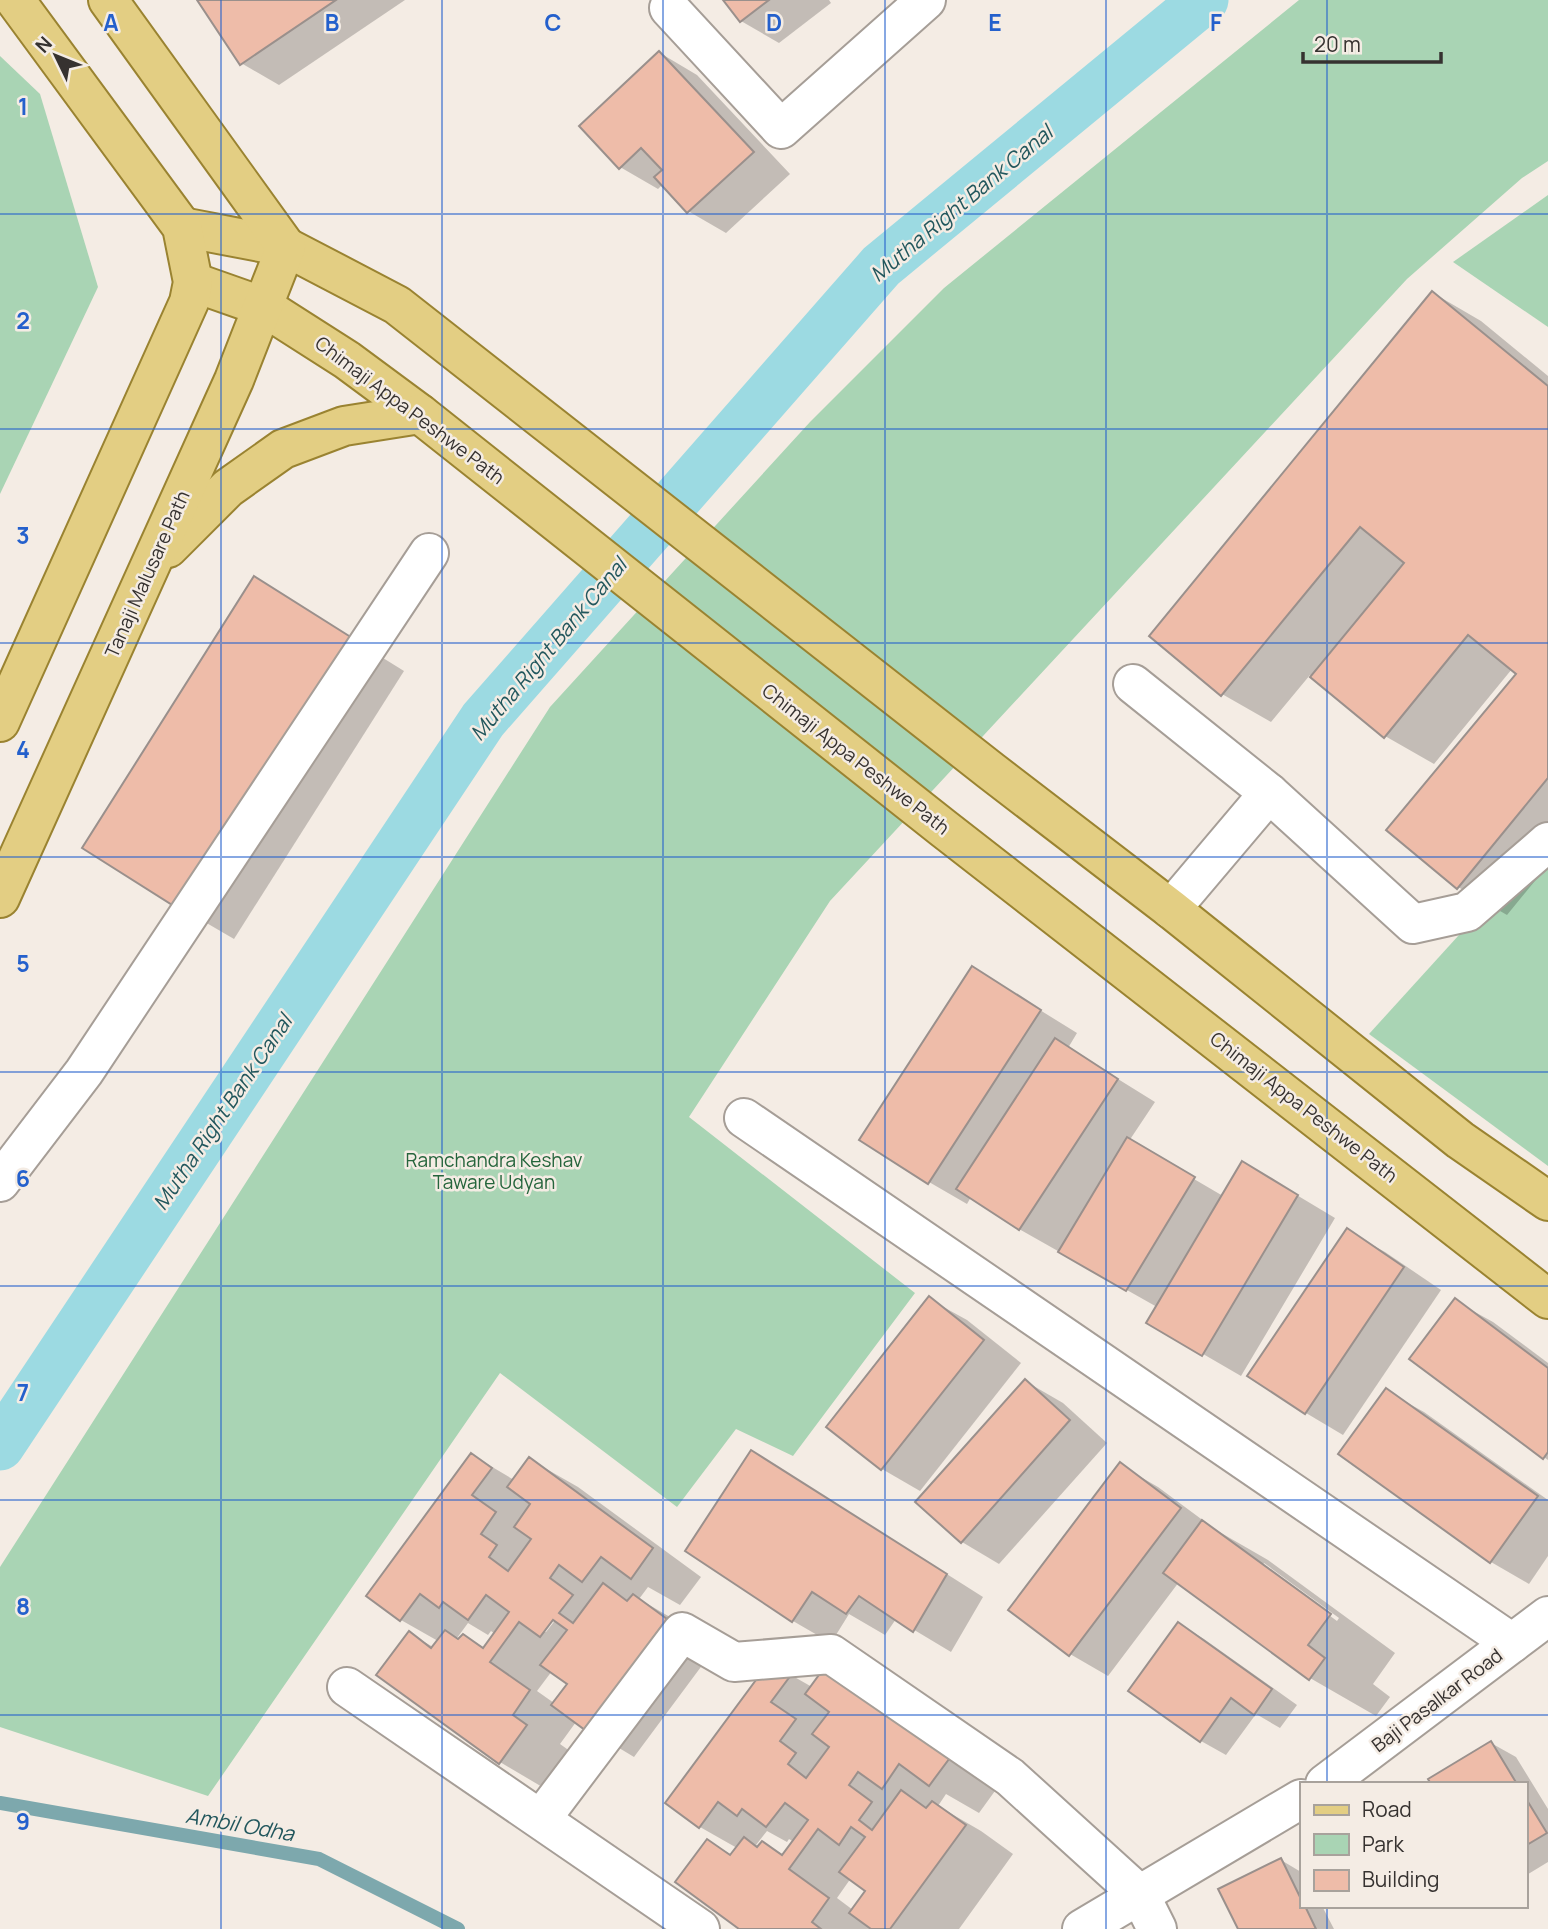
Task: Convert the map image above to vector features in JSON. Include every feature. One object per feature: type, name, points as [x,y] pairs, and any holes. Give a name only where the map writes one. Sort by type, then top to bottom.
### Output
[{"type":"main road","points":[[0,722],[184,314],[193,282],[183,227],[15,0]]},
{"type":"main road","points":[[108,0],[286,247]]},
{"type":"main road","points":[[183,227],[286,247],[397,305],[1171,909],[1460,1140],[1548,1201]]},
{"type":"main road","name":"Tanaji Malusare Path","points":[[0,898],[234,380],[286,247]]},
{"type":"main road","name":"Chimaji Appa Peshwe Path","points":[[193,282],[264,307],[347,359],[943,828],[1548,1298]]},
{"type":"main road","points":[[150,566],[228,488],[283,449],[344,425],[420,414]]},
{"type":"street","points":[[669,8],[781,129],[926,0]]},
{"type":"street","points":[[0,1182],[84,1072],[429,553]]},
{"type":"street","points":[[1133,684],[1269,793],[1413,923],[1467,912],[1548,842]]},
{"type":"street","points":[[1171,909],[1269,793]]},
{"type":"street","points":[[744,1118],[1512,1643]]},
{"type":"street","name":"Baji Pasalkar Road","points":[[1328,1782],[1548,1616]]},
{"type":"street","points":[[541,1819],[682,1632],[733,1662],[831,1654],[1010,1777],[1140,1895],[1157,1929]]},
{"type":"street","points":[[346,1686],[701,1929]]},
{"type":"street","points":[[1082,1929],[1300,1800]]},
{"type":"green space","name":"Ramchandra Keshav Taware Udyan","points":[[1299,0],[1548,0],[1548,161],[1522,178],[1407,279],[830,901],[689,1117],[915,1293],[793,1456],[736,1429],[677,1507],[500,1373],[208,1796],[0,1727],[0,1567],[550,707],[810,422],[944,288]]},
{"type":"green space","points":[[0,56],[40,94],[98,287],[0,494]]},
{"type":"green space","points":[[1548,195],[1548,327],[1453,262]]},
{"type":"green space","points":[[1548,837],[1548,1166],[1369,1034]]},
{"type":"building","points":[[197,0],[336,0],[240,65]]},
{"type":"building","points":[[723,0],[769,0],[740,22]]},
{"type":"building","points":[[659,51],[754,152],[687,213],[654,177],[662,170],[641,148],[619,169],[579,126]]},
{"type":"building","points":[[1432,291],[1548,386],[1548,778],[1457,889],[1386,830],[1516,674],[1468,635],[1384,738],[1310,677],[1404,563],[1360,527],[1221,696],[1149,636]]},
{"type":"building","points":[[254,576],[357,641],[185,913],[82,848]]},
{"type":"building","points":[[972,966],[1041,1010],[928,1184],[859,1140]]},
{"type":"building","points":[[1055,1038],[1118,1079],[1019,1230],[956,1189]]},
{"type":"building","points":[[1127,1137],[1195,1177],[1126,1291],[1058,1252]]},
{"type":"building","points":[[1242,1161],[1298,1195],[1202,1356],[1146,1323]]},
{"type":"building","points":[[1347,1228],[1404,1267],[1305,1414],[1247,1376]]},
{"type":"building","points":[[929,1296],[984,1340],[881,1470],[826,1427]]},
{"type":"building","points":[[1455,1298],[1548,1368],[1548,1452],[1543,1459],[1409,1359]]},
{"type":"building","points":[[1025,1379],[1070,1420],[961,1543],[915,1502]]},
{"type":"building","points":[[1386,1388],[1538,1496],[1490,1563],[1338,1454]]},
{"type":"building","points":[[751,1450],[947,1574],[913,1632],[859,1596],[846,1614],[812,1592],[792,1622],[685,1551]]},
{"type":"building","points":[[471,1453],[492,1468],[472,1495],[496,1512],[481,1534],[497,1545],[489,1557],[508,1571],[531,1539],[514,1527],[530,1504],[507,1487],[529,1457],[653,1548],[631,1579],[601,1557],[582,1582],[559,1565],[550,1578],[573,1595],[559,1613],[573,1623],[603,1583],[627,1601],[633,1594],[667,1619],[585,1730],[551,1705],[567,1684],[540,1665],[567,1630],[553,1620],[540,1637],[519,1622],[490,1662],[530,1690],[513,1715],[527,1725],[499,1764],[376,1675],[409,1631],[431,1648],[445,1630],[458,1639],[463,1634],[483,1648],[509,1612],[486,1595],[468,1620],[443,1602],[439,1608],[420,1594],[400,1621],[366,1596]]},
{"type":"building","points":[[1120,1462],[1181,1508],[1069,1656],[1008,1610]]},
{"type":"building","points":[[1202,1520],[1331,1614],[1308,1645],[1325,1658],[1309,1680],[1163,1573]]},
{"type":"building","points":[[1178,1622],[1272,1689],[1254,1715],[1231,1698],[1200,1742],[1128,1691]]},
{"type":"building","points":[[770,1661],[791,1675],[771,1702],[796,1719],[780,1741],[796,1753],[788,1764],[806,1778],[829,1747],[812,1734],[829,1712],[805,1694],[827,1664],[952,1755],[929,1786],[899,1764],[882,1789],[858,1772],[849,1785],[872,1802],[859,1820],[872,1830],[901,1790],[926,1808],[932,1801],[966,1825],[890,1929],[871,1929],[849,1913],[865,1891],[839,1872],[865,1837],[851,1827],[839,1845],[818,1829],[789,1869],[829,1898],[812,1922],[821,1929],[739,1929],[675,1882],[707,1839],[730,1855],[744,1837],[757,1847],[762,1841],[782,1855],[808,1820],[785,1803],[766,1827],[742,1809],[737,1816],[718,1802],[699,1828],[665,1803]]},
{"type":"building","points":[[1491,1741],[1516,1782],[1430,1782],[1428,1779]]},
{"type":"building","points":[[1527,1800],[1547,1833],[1527,1845]]},
{"type":"building","points":[[1281,1858],[1300,1897],[1300,1908],[1306,1908],[1316,1929],[1238,1929],[1218,1889]]},
{"type":"waterway","name":"Mutha Right Bank Canal","points":[[0,1446],[483,720],[881,266],[1204,0]]},
{"type":"waterway","name":"Ambil Odha","points":[[0,1803],[319,1859],[458,1929]]}]
